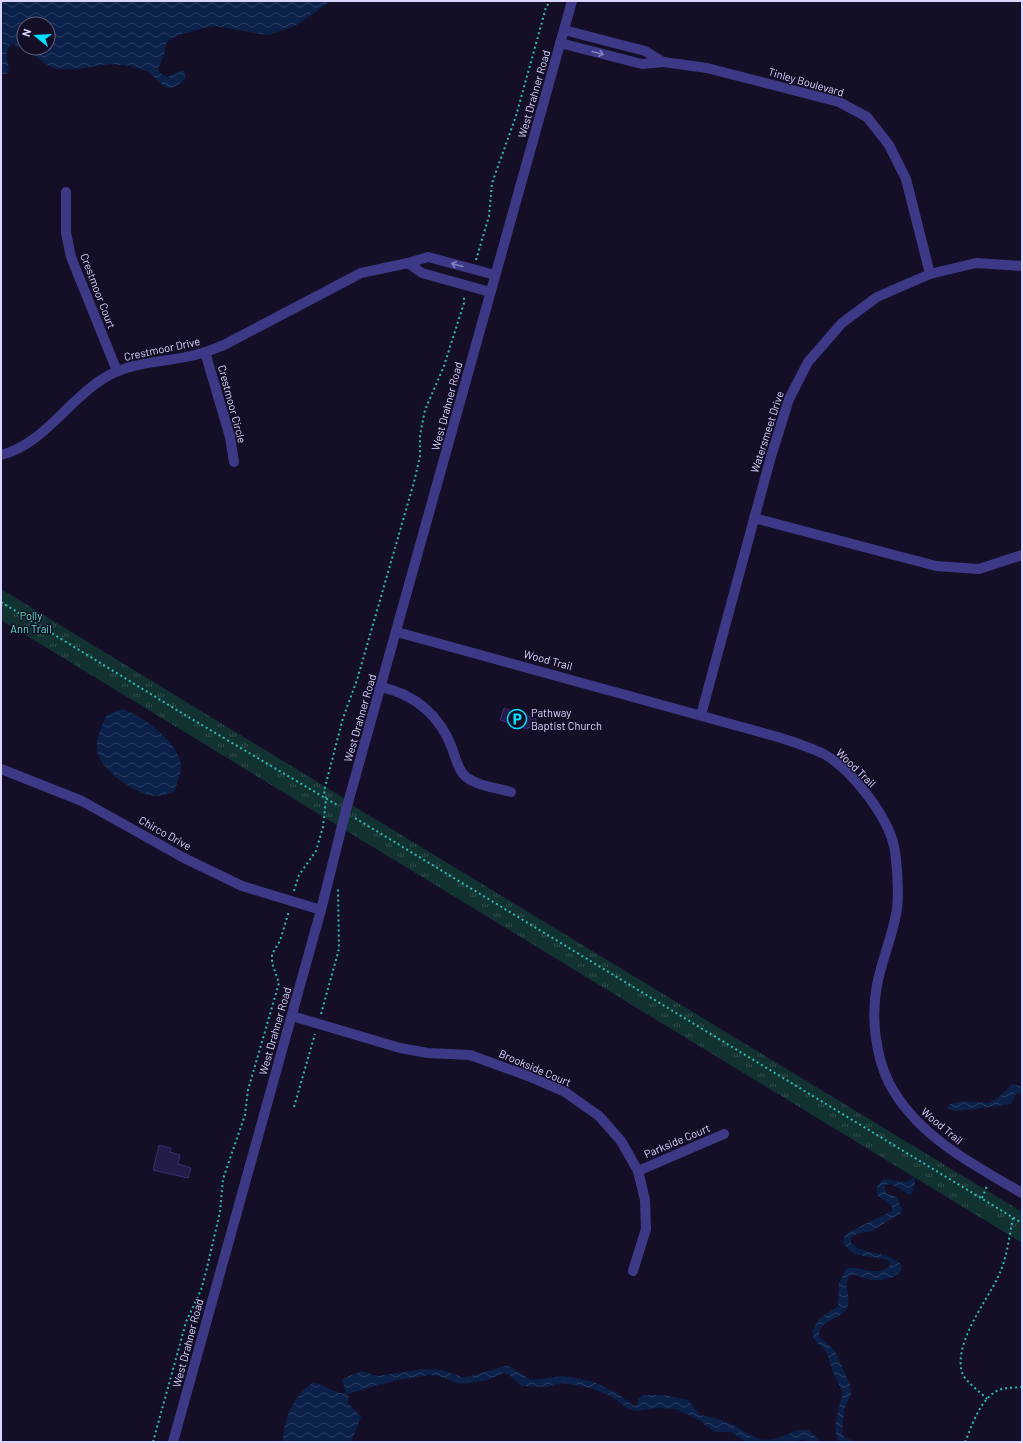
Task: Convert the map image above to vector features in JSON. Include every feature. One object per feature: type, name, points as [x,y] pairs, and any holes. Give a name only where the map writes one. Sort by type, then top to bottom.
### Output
[{"type":"street","name":"West Drahner Road","points":[[173,1442],[292,1016],[346,810],[397,632],[490,292],[572,1]]},
{"type":"street","name":"Tinley Boulevard","points":[[564,30],[645,51],[663,62]]},
{"type":"street","name":"Tinley Boulevard","points":[[560,44],[642,64],[663,62],[707,68],[839,102],[867,117],[889,145],[906,179],[930,274]]},
{"type":"street","name":"Crestmoor Court","points":[[66,192],[66,233],[71,257],[117,371]]},
{"type":"street","name":"Crestmoor Drive","points":[[1,455],[10,453],[29,442],[101,380],[117,371],[136,365],[205,352],[230,342],[361,273],[428,257],[495,275]]},
{"type":"street","points":[[408,263],[422,273],[490,292]]},
{"type":"street","name":"Watersmeet Drive","points":[[701,715],[754,518],[789,399],[808,362],[842,323],[877,297],[930,274],[976,263],[1022,266]]},
{"type":"street","name":"Crestmoor Circle","points":[[205,352],[230,437],[234,462]]},
{"type":"street","points":[[754,518],[936,566],[979,568],[1022,555]]},
{"type":"street","name":"Wood Trail","points":[[397,632],[778,737],[820,752],[843,769],[866,791],[880,815],[894,846],[897,882],[897,907],[893,930],[877,984],[874,1006],[877,1046],[889,1082],[913,1119],[953,1152],[1022,1193]]},
{"type":"street","points":[[381,687],[395,690],[421,703],[440,722],[464,776],[511,792]]},
{"type":"street","name":"Chirco Drive","points":[[1,768],[82,801],[184,858],[242,886],[321,910]]},
{"type":"street","name":"Brookside Court","points":[[292,1016],[400,1048],[428,1053],[470,1055],[528,1076],[565,1092],[599,1116],[621,1141],[638,1171],[645,1200],[646,1229],[633,1271]]},
{"type":"street","name":"Parkside Court","points":[[638,1171],[724,1134]]},
{"type":"path","points":[[473,269],[489,216],[492,183],[496,168],[511,131],[546,7],[551,1]]},
{"type":"path","points":[[152,1442],[186,1322],[201,1290],[206,1272],[220,1212],[223,1179],[245,1115],[248,1090],[279,983],[272,963],[272,954],[280,941],[299,875],[316,851],[323,827],[326,799],[324,792],[343,718],[357,680],[414,482],[420,456],[420,435],[425,410],[444,366],[464,304],[464,284]]},
{"type":"path","points":[[1,602],[346,810],[356,818],[1022,1223]]},
{"type":"path","points":[[354,826],[356,818]]},
{"type":"path","points":[[294,1107],[339,949],[338,887]]},
{"type":"path","points":[[986,1399],[964,1376],[961,1364],[970,1326],[998,1277],[1008,1247],[1013,1218]]},
{"type":"path","points":[[964,1442],[986,1399],[996,1391],[1007,1388],[1022,1387]]},
{"type":"green space","name":"Polly Ann Trail","points":[[1,589],[347,800],[347,802],[1022,1212],[1022,1243],[1,620]]},
{"type":"water","points":[[1,1],[331,1],[295,26],[268,35],[213,26],[182,34],[170,39],[166,44],[164,55],[158,69],[160,73],[167,77],[184,71],[186,78],[177,86],[170,88],[165,87],[149,72],[131,66],[110,64],[77,69],[56,69],[47,65],[35,56],[56,56],[56,16],[16,16],[16,46],[13,44],[9,46],[6,56],[9,68],[7,74],[1,74]]},
{"type":"water","points":[[123,709],[150,724],[174,749],[179,758],[181,767],[175,791],[154,796],[139,792],[108,770],[99,757],[97,752],[97,741],[107,715]]},
{"type":"water","points":[[1012,1084],[1022,1087],[1022,1093],[1016,1094],[1011,1103],[1006,1105],[957,1111],[947,1109],[950,1104],[964,1101],[989,1103],[999,1097]]},
{"type":"water","points":[[914,1177],[914,1189],[910,1195],[891,1184],[884,1185],[887,1194],[897,1197],[902,1208],[901,1213],[872,1231],[857,1234],[851,1238],[851,1243],[863,1250],[891,1257],[902,1266],[901,1270],[893,1277],[883,1280],[872,1280],[856,1275],[849,1276],[847,1280],[848,1303],[845,1311],[825,1324],[820,1331],[819,1336],[835,1351],[850,1385],[851,1395],[844,1409],[842,1433],[844,1437],[856,1442],[839,1442],[836,1424],[843,1393],[833,1372],[827,1353],[814,1339],[812,1331],[819,1319],[838,1306],[839,1283],[846,1269],[856,1268],[879,1271],[890,1265],[889,1261],[883,1259],[857,1255],[847,1248],[843,1242],[845,1235],[849,1232],[892,1211],[892,1206],[877,1195],[877,1187],[883,1179],[906,1182]]},
{"type":"water","points":[[505,1366],[511,1367],[531,1380],[563,1376],[591,1381],[615,1392],[634,1406],[638,1404],[638,1399],[643,1395],[664,1395],[688,1400],[700,1415],[727,1422],[762,1440],[775,1439],[796,1431],[808,1430],[814,1434],[820,1442],[806,1442],[804,1439],[793,1442],[746,1442],[731,1432],[714,1432],[699,1420],[676,1409],[657,1408],[637,1411],[627,1408],[612,1397],[591,1388],[563,1383],[547,1387],[522,1386],[509,1375],[504,1373],[487,1380],[460,1384],[439,1376],[429,1375],[397,1380],[347,1394],[349,1397],[347,1402],[361,1417],[351,1442],[283,1442],[285,1425],[295,1400],[314,1382],[339,1393],[346,1393],[342,1379],[362,1371],[377,1376],[424,1369],[442,1370],[464,1378]]},
{"type":"building","name":"Pathway Baptist Church","points":[[504,708],[536,719],[534,729],[528,727],[528,729],[500,720]]},
{"type":"building","points":[[159,1145],[171,1148],[170,1152],[180,1155],[178,1164],[191,1168],[188,1178],[153,1170]]},
{"type":"place","name":"Pathway Baptist Church","points":[[517,719]]}]
